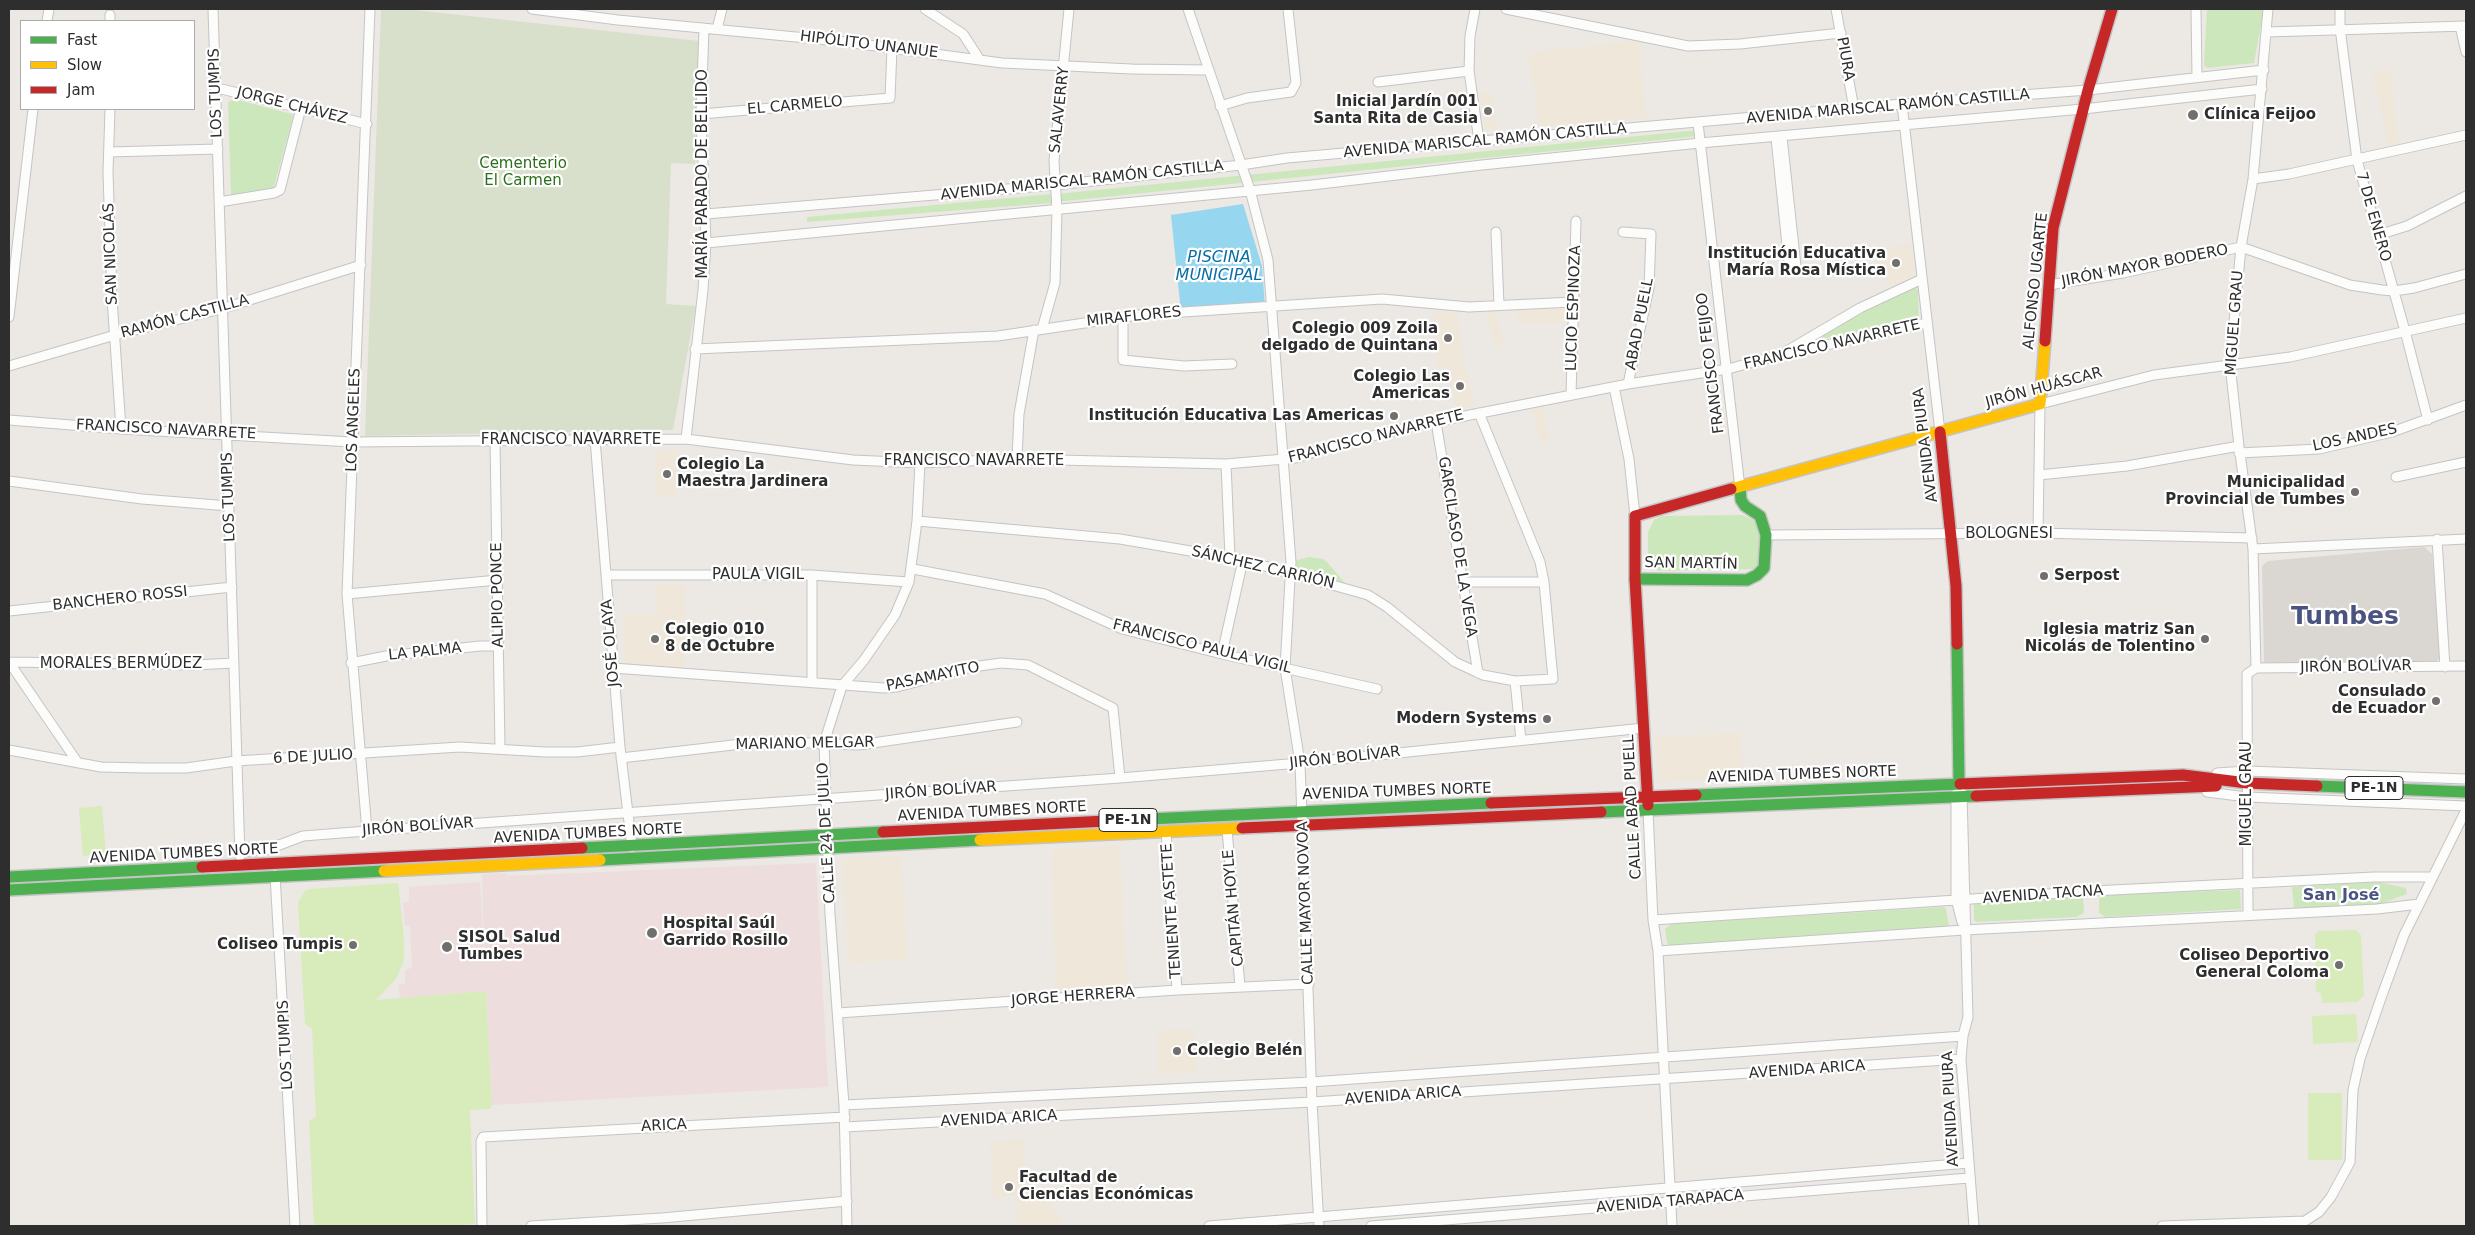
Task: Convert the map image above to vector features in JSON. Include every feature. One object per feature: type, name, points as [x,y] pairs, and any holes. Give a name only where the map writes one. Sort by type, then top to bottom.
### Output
[{"type":"main road","name":"ALFONSO UGARTE","points":[[2040,404],[2053,228],[2088,90],[2112,9]]},
{"type":"main road","name":"JIRÓN HUÁSCAR","points":[[1635,516],[2040,404]]},
{"type":"main road","name":"AVENIDA PIURA","points":[[1940,432],[1956,586],[1959,784]]},
{"type":"main road","name":"FRANCISCO FEIJOO","points":[[1740,488],[1741,500],[1745,506],[1760,516],[1766,535],[1764,568],[1757,575],[1747,580]]},
{"type":"main road","name":"CALLE ABAD PUELL","points":[[1635,516],[1635,579],[1648,811]]},
{"type":"main road","name":"SAN MARTÍN","points":[[1635,579],[1747,580]]},
{"type":"main road","name":"AVENIDA TUMBES NORTE","points":[[9,877],[632,847],[1303,811],[1648,796],[2183,775],[2247,784]]},
{"type":"main road","name":"AVENIDA TUMBES NORTE","points":[[9,890],[1166,831],[2184,789],[2247,784],[2466,792]]},
{"type":"street","name":"LOS TUMPIS","points":[[213,9],[217,88],[221,309],[232,587],[240,866]]},
{"type":"street","name":"LOS ANGELES","points":[[367,830],[351,662],[347,594],[367,124],[370,9]]},
{"type":"street","name":"HIPÓLITO UNANUE","points":[[532,9],[618,20],[892,48],[980,60],[1065,66],[1207,70]]},
{"type":"street","points":[[718,29],[722,9]]},
{"type":"street","points":[[926,9],[963,34],[980,60]]},
{"type":"street","name":"SALAVERRY","points":[[1017,459],[1019,414],[1038,329],[1055,283],[1057,210],[1054,161],[1065,66],[1069,9]]},
{"type":"street","name":"CALLE MAYOR NOVOA","points":[[1188,9],[1207,70],[1250,190],[1268,260],[1291,562],[1285,668],[1300,763],[1303,811],[1311,1082],[1319,1226]]},
{"type":"street","points":[[1220,106],[1246,98],[1291,92],[1296,83],[1288,9]]},
{"type":"street","points":[[1475,9],[1470,36],[1469,71],[1479,141]]},
{"type":"street","points":[[1506,9],[1688,46],[1740,44],[1841,33]]},
{"type":"street","name":"PIURA","points":[[1836,9],[1854,110]]},
{"type":"street","points":[[2196,9],[2197,77]]},
{"type":"street","name":"MIGUEL GRAU","points":[[2248,914],[2247,674],[2256,668],[2253,548],[2239,449],[2230,365],[2241,248],[2253,179],[2268,9]]},
{"type":"street","name":"7 DE ENERO","points":[[2340,9],[2340,28],[2357,160],[2406,331],[2428,420]]},
{"type":"street","points":[[2267,32],[2340,28],[2463,26],[2466,52]]},
{"type":"street","name":"MARÍA PARADO DE BELLIDO","points":[[686,439],[703,290],[706,243],[701,114],[704,28]]},
{"type":"street","name":"EL CARMELO","points":[[701,114],[890,98],[892,48]]},
{"type":"street","name":"AVENIDA MARISCAL RAMÓN CASTILLA","points":[[706,214],[1055,186],[1287,158],[1854,110],[1902,104],[2088,90],[2264,70]]},
{"type":"street","points":[[1378,82],[1469,71]]},
{"type":"street","name":"JORGE CHÁVEZ","points":[[217,88],[367,124]]},
{"type":"street","name":"AVENIDA MARISCAL RAMÓN CASTILLA","points":[[706,243],[1250,190],[1312,186],[1482,165],[1700,143],[2083,109],[2262,88]]},
{"type":"street","name":"AVENIDA PIURA","points":[[1902,104],[1940,432]]},
{"type":"street","points":[[219,202],[274,193],[280,190],[302,108]]},
{"type":"street","points":[[9,317],[34,110]]},
{"type":"street","name":"SAN NICOLÁS","points":[[110,110],[112,298],[121,429]]},
{"type":"street","name":"FRANCISCO FEIJOO","points":[[1698,123],[1728,369],[1740,488]]},
{"type":"street","points":[[2253,179],[2357,160],[2466,135]]},
{"type":"street","points":[[1779,137],[1796,266],[1790,265],[1779,137]]},
{"type":"street","points":[[109,152],[218,149]]},
{"type":"street","points":[[2378,235],[2407,226],[2466,196]]},
{"type":"street","name":"LUCIO ESPINOZA","points":[[1571,394],[1576,222]]},
{"type":"street","points":[[1496,232],[1499,305]]},
{"type":"street","name":"ABAD PUELL","points":[[1623,232],[1651,234],[1649,288],[1628,384]]},
{"type":"street","points":[[2241,248],[2350,285],[2394,291],[2414,288],[2466,274]]},
{"type":"street","name":"JIRÓN MAYOR BODERO","points":[[2049,285],[2241,248]]},
{"type":"street","name":"RAMÓN CASTILLA","points":[[9,366],[115,335],[221,309],[361,265]]},
{"type":"street","points":[[1780,355],[1860,308],[1922,279]]},
{"type":"street","name":"MIRAFLORES","points":[[695,350],[998,336],[1123,317],[1382,299],[1446,306],[1573,302]]},
{"type":"street","points":[[1123,317],[1123,360],[1184,366],[1232,364]]},
{"type":"street","name":"JIRÓN HUÁSCAR","points":[[2040,404],[2154,375],[2290,357],[2466,318]]},
{"type":"street","name":"FRANCISCO NAVARRETE","points":[[9,420],[121,429],[226,433],[352,442],[686,439],[853,460],[920,463],[1017,459],[1226,464],[1296,458],[1343,443],[1436,422],[1571,394],[1728,369],[1780,355],[1927,323]]},
{"type":"street","name":"CALLE ABAD PUELL","points":[[1614,387],[1629,459],[1635,516]]},
{"type":"street","name":"ALFONSO UGARTE","points":[[2038,533],[2040,404]]},
{"type":"street","name":"LOS ANDES","points":[[2039,475],[2127,466],[2239,449],[2319,449],[2392,432],[2466,405]]},
{"type":"street","points":[[1462,582],[1544,582],[1540,562],[1479,413]]},
{"type":"street","name":"GARCILASO DE LA VEGA","points":[[1436,422],[1478,673]]},
{"type":"street","name":"JOSÉ OLAYA","points":[[595,439],[620,748],[632,847]]},
{"type":"street","name":"ALIPIO PONCE","points":[[495,440],[500,749]]},
{"type":"street","points":[[2396,477],[2466,462]]},
{"type":"street","name":"CALLE 24 DE JULIO","points":[[847,1226],[844,1105],[830,914],[829,835],[824,743],[842,686],[864,660],[895,615],[909,582],[913,569],[918,521],[920,463]]},
{"type":"street","points":[[1226,464],[1230,557]]},
{"type":"street","points":[[9,481],[142,499],[229,506]]},
{"type":"street","name":"SÁNCHEZ CARRIÓN","points":[[918,521],[1120,539],[1230,557],[1290,572],[1368,595],[1387,607],[1456,662],[1478,673],[1494,678],[1515,681],[1553,679],[1544,582]]},
{"type":"street","name":"BOLOGNESI","points":[[1766,535],[2038,533],[2252,538]]},
{"type":"street","points":[[2437,539],[2445,667]]},
{"type":"street","points":[[2253,548],[2466,539]]},
{"type":"street","points":[[1222,654],[1244,560]]},
{"type":"street","name":"FRANCISCO PAULA VIGIL","points":[[913,569],[1045,594],[1122,628],[1222,654],[1377,689]]},
{"type":"street","name":"PAULA VIGIL","points":[[606,575],[812,575],[909,582]]},
{"type":"street","points":[[812,575],[812,682]]},
{"type":"street","points":[[347,594],[498,580]]},
{"type":"street","name":"BANCHERO ROSSI","points":[[9,611],[232,587]]},
{"type":"street","name":"LA PALMA","points":[[351,662],[386,656],[480,646],[498,646]]},
{"type":"street","points":[[9,662],[78,763]]},
{"type":"street","name":"MORALES BERMÚDEZ","points":[[9,662],[194,665],[234,663]]},
{"type":"street","name":"PASAMAYITO","points":[[613,668],[812,682],[842,686],[897,687],[972,667],[1002,663],[1028,665],[1057,677],[1113,708],[1120,778]]},
{"type":"street","name":"JIRÓN BOLÍVAR","points":[[2256,668],[2466,666]]},
{"type":"street","points":[[1515,681],[1521,740]]},
{"type":"street","name":"MARIANO MELGAR","points":[[621,758],[750,743],[824,743],[859,746],[1017,722]]},
{"type":"street","name":"JIRÓN BOLÍVAR","points":[[240,852],[266,850],[303,836],[367,830],[629,814],[1120,778],[1300,763],[1644,728]]},
{"type":"street","name":"6 DE JULIO","points":[[9,750],[101,767],[177,768],[236,761],[359,755],[460,747],[577,752],[620,748]]},
{"type":"street","points":[[2183,775],[2247,771],[2466,780]]},
{"type":"street","name":"AVENIDA PIURA","points":[[1959,784],[1956,899],[1964,930]]},
{"type":"street","points":[[2162,1226],[2305,1223],[2319,1212],[2331,1197],[2350,1162],[2353,1090],[2360,1059],[2404,935],[2466,808],[2247,797],[2184,789]]},
{"type":"street","name":"AVENIDA PIURA","points":[[1959,798],[1966,900],[1964,930],[1968,1017],[1963,1036],[1961,1060],[1974,1226]]},
{"type":"street","name":"CALLE ABAD PUELL","points":[[1648,811],[1654,920],[1658,950],[1672,1226]]},
{"type":"street","name":"CAPITÁN HOYLE","points":[[1227,829],[1240,987]]},
{"type":"street","name":"TENIENTE ASTETE","points":[[1166,831],[1177,990]]},
{"type":"street","name":"LOS TUMPIS","points":[[274,864],[295,1226]]},
{"type":"street","name":"AVENIDA TACNA","points":[[1654,920],[1956,899],[1966,900],[2374,877],[2433,877]]},
{"type":"street","name":"AVENIDA TACNA","points":[[1658,950],[1964,930],[2248,914],[2377,909],[2419,904]]},
{"type":"street","name":"JORGE HERRERA","points":[[838,1013],[1177,990],[1309,984]]},
{"type":"street","points":[[844,1105],[1311,1082],[1963,1036]]},
{"type":"street","name":"AVENIDA ARICA","points":[[845,1127],[1312,1102],[1961,1060]]},
{"type":"street","name":"ARICA","points":[[482,1226],[480,1141],[484,1137],[844,1117]]},
{"type":"street","points":[[1209,1226],[1670,1190],[1969,1163]]},
{"type":"street","name":"AVENIDA TARAPACA","points":[[1371,1226],[1970,1178]]},
{"type":"street","points":[[531,1226],[662,1222],[847,1201]]},
{"type":"shaded area","points":[[1639,41],[1646,118],[1539,127],[1536,90],[1531,80],[1529,52]]},
{"type":"shaded area","points":[[2390,68],[2399,143],[2388,144],[2372,71]]},
{"type":"shaded area","name":"Inicial Jardín 001 Santa Rita de Casia","points":[[1492,91],[1496,130],[1485,131],[1481,92]]},
{"type":"shaded area","name":"Institución Educativa María Rosa Mística","points":[[1911,243],[1915,275],[1890,286],[1874,251]]},
{"type":"shaded area","points":[[1495,308],[1504,345],[1495,348],[1486,310]]},
{"type":"shaded area","points":[[1568,308],[1569,322],[1518,324],[1517,310]]},
{"type":"shaded area","name":"Colegio 009 Zoila delgado de Quintana","points":[[1433,311],[1458,313],[1464,363],[1475,405],[1457,409],[1447,367],[1437,367]]},
{"type":"shaded area","points":[[1543,405],[1550,442],[1540,444],[1531,408]]},
{"type":"shaded area","name":"Colegio La Maestra Jardinera","points":[[656,450],[679,451],[676,497],[656,497]]},
{"type":"shaded area","points":[[2424,547],[2432,554],[2440,656],[2438,660],[2433,663],[2267,665],[2264,661],[2262,567],[2268,561]]},
{"type":"shaded area","name":"Colegio 010 8 de Octubre","points":[[656,584],[685,585],[684,668],[626,665],[623,614],[655,614]]},
{"type":"shaded area","points":[[1741,733],[1743,778],[1658,782],[1655,736]]},
{"type":"shaded area","points":[[1120,846],[1127,985],[1056,993],[1051,850]]},
{"type":"shaded area","points":[[901,856],[908,960],[849,963],[842,859]]},
{"type":"shaded area","name":"Hospital Saúl Garrido Rosillo","points":[[816,863],[828,1087],[492,1105],[486,991],[400,998],[398,985],[405,984],[405,970],[412,968],[410,926],[405,926],[403,902],[409,902],[409,887],[480,882],[484,953],[482,874],[506,873],[507,876]]},
{"type":"shaded area","name":"Colegio Belén","points":[[1195,1029],[1197,1072],[1158,1073],[1157,1030]]},
{"type":"shaded area","name":"Facultad de Ciencias Económicas","points":[[1023,1139],[1025,1192],[1054,1197],[1052,1208],[1059,1213],[1061,1226],[1018,1226],[1015,1195],[993,1198],[990,1142]]},
{"type":"green space","name":"Cementerio El Carmen","points":[[381,9],[405,9],[699,41],[695,164],[671,163],[666,304],[696,306],[673,430],[365,436]]},
{"type":"green space","points":[[2207,9],[2264,9],[2254,63],[2207,68],[2204,65]]},
{"type":"green space","points":[[234,99],[292,114],[293,117],[273,190],[231,196],[228,102]]},
{"type":"green space","points":[[1698,130],[1699,136],[1056,202],[1056,194]]},
{"type":"green space","points":[[1052,194],[1052,203],[807,222],[807,217]]},
{"type":"green space","points":[[1915,286],[1918,290],[1919,320],[1821,339],[1818,337],[1819,333]]},
{"type":"green space","points":[[1742,515],[1755,521],[1761,529],[1761,564],[1755,569],[1658,571],[1648,558],[1648,532],[1654,520],[1661,516]]},
{"type":"green space","points":[[1309,557],[1323,559],[1349,588],[1290,572],[1291,562]]},
{"type":"green space","points":[[102,806],[106,854],[83,856],[79,808]]},
{"type":"green space","points":[[2378,882],[2406,888],[2407,894],[2378,905],[2294,908],[2292,887]]},
{"type":"green space","points":[[398,883],[404,939],[404,960],[396,979],[376,1000],[486,991],[492,1105],[490,1109],[470,1110],[475,1224],[442,1226],[314,1226],[309,1121],[316,1117],[312,1029],[305,1024],[298,903],[304,892],[309,889]]},
{"type":"green space","points":[[2240,890],[2241,909],[2105,917],[2099,913],[2099,899],[2104,895]]},
{"type":"green space","points":[[2081,896],[2084,913],[2076,917],[1976,922],[1974,920],[1974,904],[1976,901]]},
{"type":"green space","points":[[1944,907],[1949,927],[1945,929],[1670,946],[1667,943],[1665,929],[1671,924]]},
{"type":"green space","name":"Coliseo Deportivo General Coloma","points":[[2356,930],[2361,935],[2364,995],[2358,1002],[2322,1003],[2321,993],[2316,992],[2315,934],[2319,931]]},
{"type":"green space","points":[[2356,1014],[2358,1042],[2313,1044],[2312,1016]]},
{"type":"green space","points":[[2308,1093],[2342,1093],[2342,1160],[2308,1160]]},
{"type":"water","name":"PISCINA MUNICIPAL","points":[[1243,204],[1262,266],[1265,307],[1181,312],[1171,215]]},
{"type":"traffic: fast","points":[[1635,579],[1747,580],[1757,575],[1764,568],[1766,535],[1760,516],[1745,506],[1741,500],[1740,488]]},
{"type":"traffic: fast","points":[[1957,644],[1959,784]]},
{"type":"traffic: fast","points":[[1696,795],[1960,784]]},
{"type":"traffic: fast","points":[[2317,786],[2466,792]]},
{"type":"traffic: fast","points":[[1601,812],[1976,796]]},
{"type":"traffic: fast","points":[[1127,820],[1491,803]]},
{"type":"traffic: fast","points":[[582,848],[883,832]]},
{"type":"traffic: fast","points":[[600,860],[980,840]]},
{"type":"traffic: fast","points":[[9,877],[202,867]]},
{"type":"traffic: fast","points":[[9,890],[384,871]]},
{"type":"traffic: slow","points":[[1731,489],[2040,404],[2045,341]]},
{"type":"traffic: slow","points":[[980,840],[1242,828]]},
{"type":"traffic: slow","points":[[384,871],[600,860]]},
{"type":"traffic: jam","points":[[2045,341],[2053,228],[2088,90],[2112,9]]},
{"type":"traffic: jam","points":[[1940,432],[1956,586],[1957,644]]},
{"type":"traffic: jam","points":[[1648,805],[1635,579],[1635,516],[1731,489]]},
{"type":"traffic: jam","points":[[1960,784],[2183,775],[2247,783],[2317,786]]},
{"type":"traffic: jam","points":[[1976,796],[2216,786]]},
{"type":"traffic: jam","points":[[1491,803],[1696,795]]},
{"type":"traffic: jam","points":[[1242,828],[1601,812]]},
{"type":"traffic: jam","points":[[883,832],[1127,820]]},
{"type":"traffic: jam","points":[[202,867],[582,848]]},
{"type":"place","name":"Inicial Jardín 001 Santa Rita de Casia","points":[[1488,111]]},
{"type":"place","name":"Clínica Feijoo","points":[[2193,115]]},
{"type":"place","name":"Institución Educativa María Rosa Mística","points":[[1896,263]]},
{"type":"place","name":"Colegio 009 Zoila delgado de Quintana","points":[[1448,338]]},
{"type":"place","name":"Colegio Las Americas","points":[[1460,386]]},
{"type":"place","name":"Institución Educativa Las Americas","points":[[1394,416]]},
{"type":"place","name":"Colegio La Maestra Jardinera","points":[[667,474]]},
{"type":"place","name":"Municipalidad Provincial de Tumbes","points":[[2355,492]]},
{"type":"place","name":"Serpost","points":[[2044,576]]},
{"type":"place","name":"Colegio 010 8 de Octubre","points":[[655,639]]},
{"type":"place","name":"Iglesia matriz San Nicolás de Tolentino","points":[[2205,639]]},
{"type":"place","name":"Consulado de Ecuador","points":[[2436,701]]},
{"type":"place","name":"Modern Systems","points":[[1547,719]]},
{"type":"place","name":"Hospital Saúl Garrido Rosillo","points":[[652,933]]},
{"type":"place","name":"Coliseo Tumpis","points":[[353,945]]},
{"type":"place","name":"SISOL Salud Tumbes","points":[[447,947]]},
{"type":"place","name":"Coliseo Deportivo General Coloma","points":[[2339,965]]},
{"type":"place","name":"Colegio Belén","points":[[1177,1051]]},
{"type":"place","name":"Facultad de Ciencias Económicas","points":[[1009,1187]]},
{"type":"district","name":"Tumbes","points":[[2345,617]]},
{"type":"district","name":"San José","points":[[2341,896]]}]
